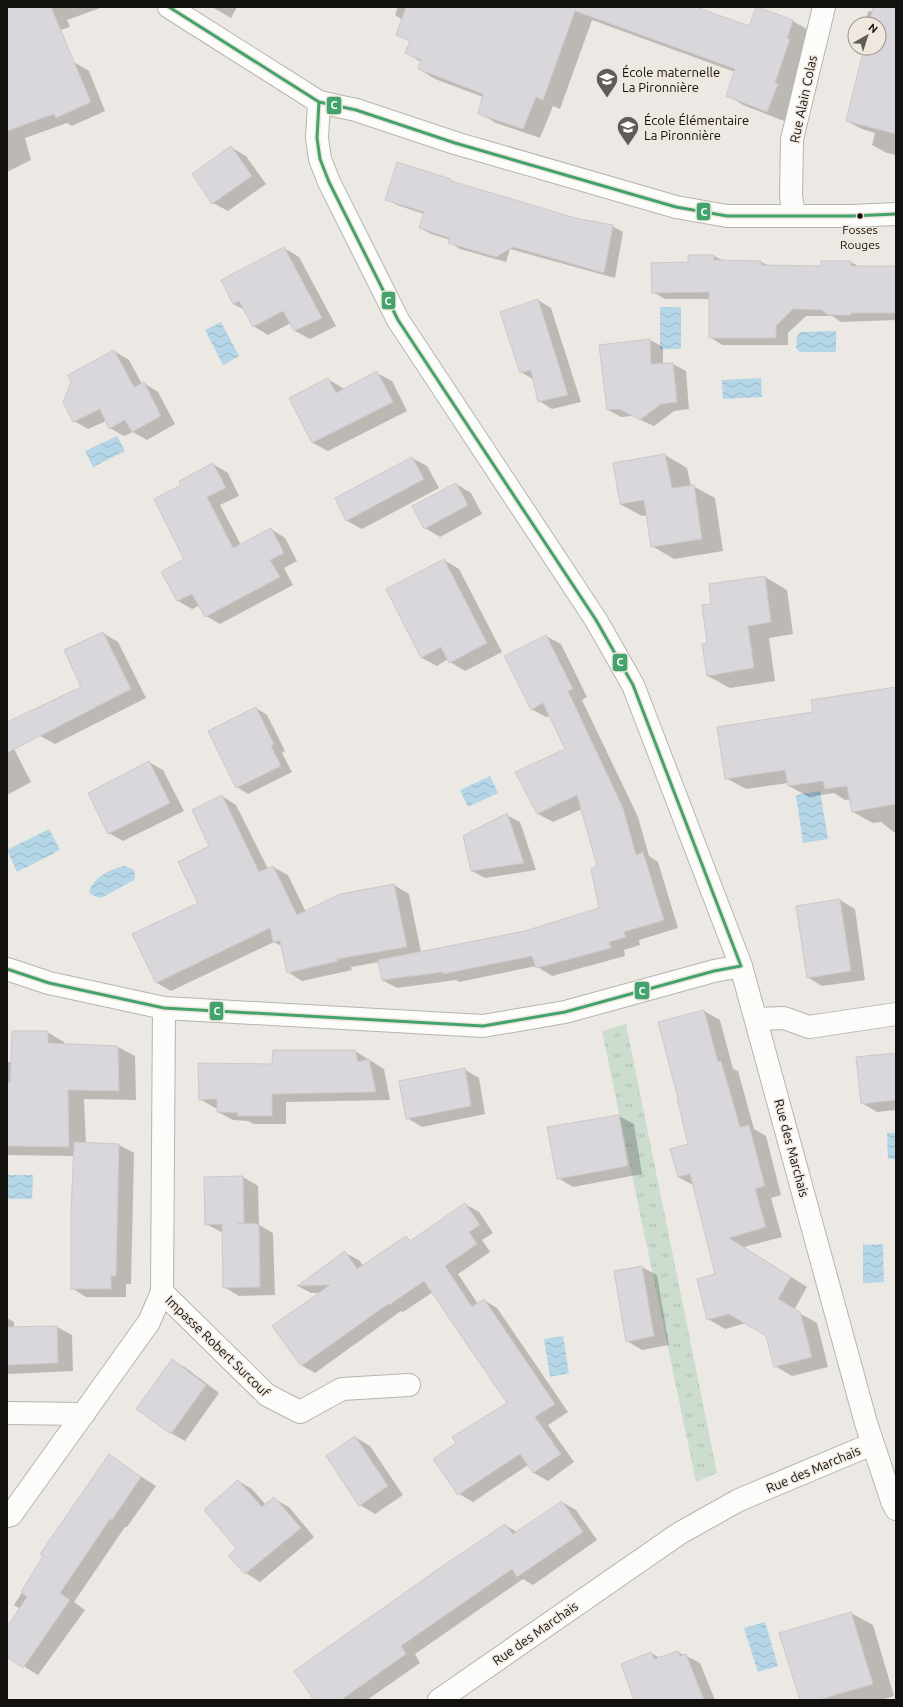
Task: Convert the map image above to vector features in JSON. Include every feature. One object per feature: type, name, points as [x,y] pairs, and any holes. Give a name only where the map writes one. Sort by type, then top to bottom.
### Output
[{"type":"street","points":[[169,7],[319,102],[356,110],[455,143],[676,207],[727,216],[852,216],[896,214]]},
{"type":"street","name":"Rue Alain Colas","points":[[794,216],[791,196],[792,139],[824,7]]},
{"type":"street","name":"Rue des Marchais","points":[[319,102],[317,138],[320,159],[329,182],[398,320],[596,620],[633,686],[741,966],[757,1019],[872,1444],[739,1500],[680,1533],[438,1700]]},
{"type":"street","points":[[7,969],[49,983],[164,1008],[484,1026],[565,1012],[714,971],[741,966]]},
{"type":"street","name":"Impasse Robert Surcouf","points":[[7,1516],[11,1515],[149,1322],[162,1292],[164,1008]]},
{"type":"street","points":[[757,1019],[784,1018],[809,1027],[896,1014]]},
{"type":"street","name":"Impasse Robert Surcouf","points":[[162,1292],[267,1395],[300,1412],[342,1390],[409,1385]]},
{"type":"street","points":[[7,1413],[84,1414]]},
{"type":"street","points":[[872,1444],[896,1509]]},
{"type":"green space","points":[[626,1024],[717,1473],[696,1482],[602,1031]]},
{"type":"water","points":[[660,307],[681,307],[681,349],[660,349]]},
{"type":"water","points":[[221,322],[239,356],[223,365],[205,330]]},
{"type":"water","points":[[836,331],[836,352],[800,352],[796,348],[797,336],[800,332]]},
{"type":"water","points":[[761,378],[762,397],[723,399],[722,380]]},
{"type":"water","points":[[117,436],[125,451],[93,467],[85,451]]},
{"type":"water","points":[[490,776],[498,793],[468,807],[460,790]]},
{"type":"water","points":[[820,791],[828,839],[803,843],[796,795]]},
{"type":"water","points":[[49,829],[60,850],[17,872],[7,850]]},
{"type":"water","points":[[125,866],[134,870],[134,880],[101,898],[94,896],[89,892],[91,887],[103,874]]},
{"type":"water","points":[[887,1133],[896,1133],[896,1159],[888,1159]]},
{"type":"water","points":[[7,1175],[33,1175],[32,1199],[7,1199]]},
{"type":"water","points":[[883,1244],[884,1282],[863,1283],[863,1245]]},
{"type":"water","points":[[563,1336],[569,1373],[550,1377],[544,1339]]},
{"type":"water","points":[[765,1622],[778,1666],[758,1672],[744,1628]]},
{"type":"building","points":[[7,7],[51,7],[91,102],[56,118],[54,114],[7,131]]},
{"type":"building","points":[[406,7],[696,7],[749,26],[756,7],[758,7],[793,20],[787,39],[790,39],[775,83],[778,84],[767,112],[726,96],[735,69],[575,11],[543,100],[536,97],[523,129],[478,114],[483,94],[418,69],[421,60],[405,53],[410,41],[396,35]]},
{"type":"building","points":[[873,7],[896,7],[896,134],[846,121],[862,56],[887,56],[887,16],[871,16]]},
{"type":"building","points":[[231,146],[252,176],[212,204],[192,174]]},
{"type":"building","points":[[397,162],[451,179],[451,181],[575,218],[613,225],[604,273],[513,247],[496,257],[448,243],[450,238],[419,228],[424,212],[385,200]]},
{"type":"building","points":[[284,247],[322,318],[294,331],[283,311],[253,327],[239,301],[233,304],[221,280]]},
{"type":"building","points":[[688,255],[714,255],[714,260],[761,261],[761,265],[821,266],[821,261],[851,261],[851,266],[896,266],[896,313],[851,313],[851,315],[828,315],[822,310],[793,309],[776,326],[776,338],[709,338],[709,292],[652,293],[651,263],[688,262]]},
{"type":"building","points":[[538,299],[568,395],[538,402],[531,370],[520,373],[500,312]]},
{"type":"building","points":[[650,339],[651,364],[673,363],[677,402],[661,404],[640,420],[619,409],[607,410],[599,345]]},
{"type":"building","points":[[114,350],[134,387],[144,382],[161,416],[132,432],[125,420],[109,429],[100,409],[73,422],[63,402],[71,382],[68,375]]},
{"type":"building","points":[[377,371],[393,402],[312,443],[289,398],[328,378],[336,393]]},
{"type":"building","points":[[665,454],[672,488],[694,485],[702,539],[651,547],[644,500],[620,504],[613,463]]},
{"type":"building","points":[[412,457],[424,479],[346,521],[335,498]]},
{"type":"building","points":[[213,463],[226,488],[207,497],[233,548],[271,528],[284,553],[270,560],[280,577],[205,617],[192,594],[177,601],[161,572],[184,559],[154,499],[181,485],[179,481]]},
{"type":"building","points":[[456,483],[468,505],[424,529],[412,506]]},
{"type":"building","points":[[444,559],[487,643],[449,663],[441,647],[421,658],[386,589]]},
{"type":"building","points":[[765,576],[771,622],[748,626],[754,668],[707,676],[702,644],[707,643],[702,605],[711,604],[709,584]]},
{"type":"building","points":[[103,632],[131,689],[7,753],[7,722],[81,687],[64,650]]},
{"type":"building","points":[[546,635],[573,689],[568,691],[623,808],[636,855],[643,852],[664,920],[624,932],[626,937],[609,942],[611,948],[536,968],[532,956],[443,974],[443,972],[382,980],[378,960],[525,931],[599,908],[591,869],[597,866],[577,795],[537,814],[515,772],[565,749],[543,703],[531,710],[504,656]]},
{"type":"building","points":[[896,687],[896,804],[852,812],[847,786],[825,789],[823,781],[788,786],[785,770],[725,779],[717,727],[813,712],[811,700]]},
{"type":"building","points":[[256,707],[274,744],[271,746],[281,766],[236,788],[208,731]]},
{"type":"building","points":[[149,761],[170,803],[108,834],[88,793]]},
{"type":"building","points":[[222,795],[259,872],[273,866],[297,915],[340,894],[394,884],[407,947],[337,959],[338,961],[287,973],[280,941],[273,942],[270,928],[156,983],[132,934],[198,903],[178,862],[209,846],[192,810]]},
{"type":"building","points":[[507,813],[524,863],[471,871],[463,836]]},
{"type":"building","points":[[840,899],[851,971],[807,978],[796,906]]},
{"type":"building","points":[[704,1010],[718,1062],[721,1061],[740,1127],[749,1125],[765,1186],[755,1189],[766,1227],[729,1238],[791,1277],[778,1299],[800,1312],[812,1357],[774,1367],[766,1336],[729,1314],[707,1320],[697,1279],[715,1274],[690,1174],[678,1177],[670,1149],[688,1144],[678,1098],[658,1022]]},
{"type":"building","points":[[12,1031],[48,1031],[48,1043],[118,1046],[119,1091],[68,1090],[69,1147],[7,1146],[7,1083],[10,1083]]},
{"type":"building","points":[[273,1050],[355,1050],[358,1062],[369,1059],[376,1092],[272,1094],[272,1116],[238,1116],[238,1113],[217,1112],[217,1099],[199,1100],[198,1063],[272,1064]]},
{"type":"building","points":[[896,1053],[896,1100],[861,1104],[856,1057]]},
{"type":"building","points":[[465,1068],[471,1106],[406,1119],[399,1081]]},
{"type":"building","points":[[619,1115],[628,1166],[557,1179],[547,1127]]},
{"type":"building","points":[[74,1142],[119,1144],[116,1276],[111,1276],[111,1289],[71,1289],[71,1214]]},
{"type":"building","points":[[243,1176],[244,1223],[237,1223],[259,1224],[260,1287],[223,1288],[222,1224],[205,1225],[204,1177]]},
{"type":"building","points":[[465,1203],[480,1225],[469,1232],[477,1244],[445,1266],[472,1307],[484,1299],[555,1404],[535,1417],[561,1454],[533,1473],[520,1454],[458,1495],[433,1459],[456,1443],[452,1437],[507,1403],[424,1281],[389,1305],[388,1304],[301,1366],[272,1326],[330,1285],[297,1286],[345,1251],[357,1269],[406,1236],[410,1241]]},
{"type":"building","points":[[642,1266],[654,1336],[626,1342],[614,1271]]},
{"type":"building","points":[[57,1326],[58,1363],[7,1365],[7,1327]]},
{"type":"building","points":[[172,1359],[206,1385],[171,1434],[136,1409]]},
{"type":"building","points":[[355,1436],[388,1486],[359,1506],[326,1456]]},
{"type":"building","points":[[109,1454],[141,1477],[112,1520],[110,1519],[60,1593],[70,1600],[23,1668],[7,1657],[7,1627],[27,1597],[21,1592],[43,1556],[40,1554]]},
{"type":"building","points":[[238,1480],[262,1507],[274,1497],[301,1528],[245,1574],[228,1556],[236,1548],[204,1510]]},
{"type":"building","points":[[562,1501],[583,1532],[517,1577],[512,1569],[401,1646],[406,1654],[341,1700],[314,1700],[294,1671],[444,1565],[505,1524],[513,1534]]},
{"type":"building","points":[[851,1612],[873,1684],[818,1700],[800,1700],[779,1633]]},
{"type":"building","points":[[678,1651],[680,1656],[686,1654],[704,1700],[634,1700],[621,1664],[651,1652],[654,1659]]},
{"type":"transit line","name":"C","points":[[169,7],[319,102],[356,110],[455,143],[676,207],[727,216],[852,216],[896,214]]},
{"type":"transit line","name":"C","points":[[7,969],[49,983],[164,1008],[483,1026],[565,1012],[714,971],[741,966],[633,685],[596,620],[398,320],[329,182],[320,159],[317,138],[319,102]]},
{"type":"place","name":"École maternelle La Pironnière","points":[[607,98]]},
{"type":"place","name":"École Élémentaire La Pironnière","points":[[628,146]]},
{"type":"place","name":"Fosses Rouges","points":[[860,216]]}]
